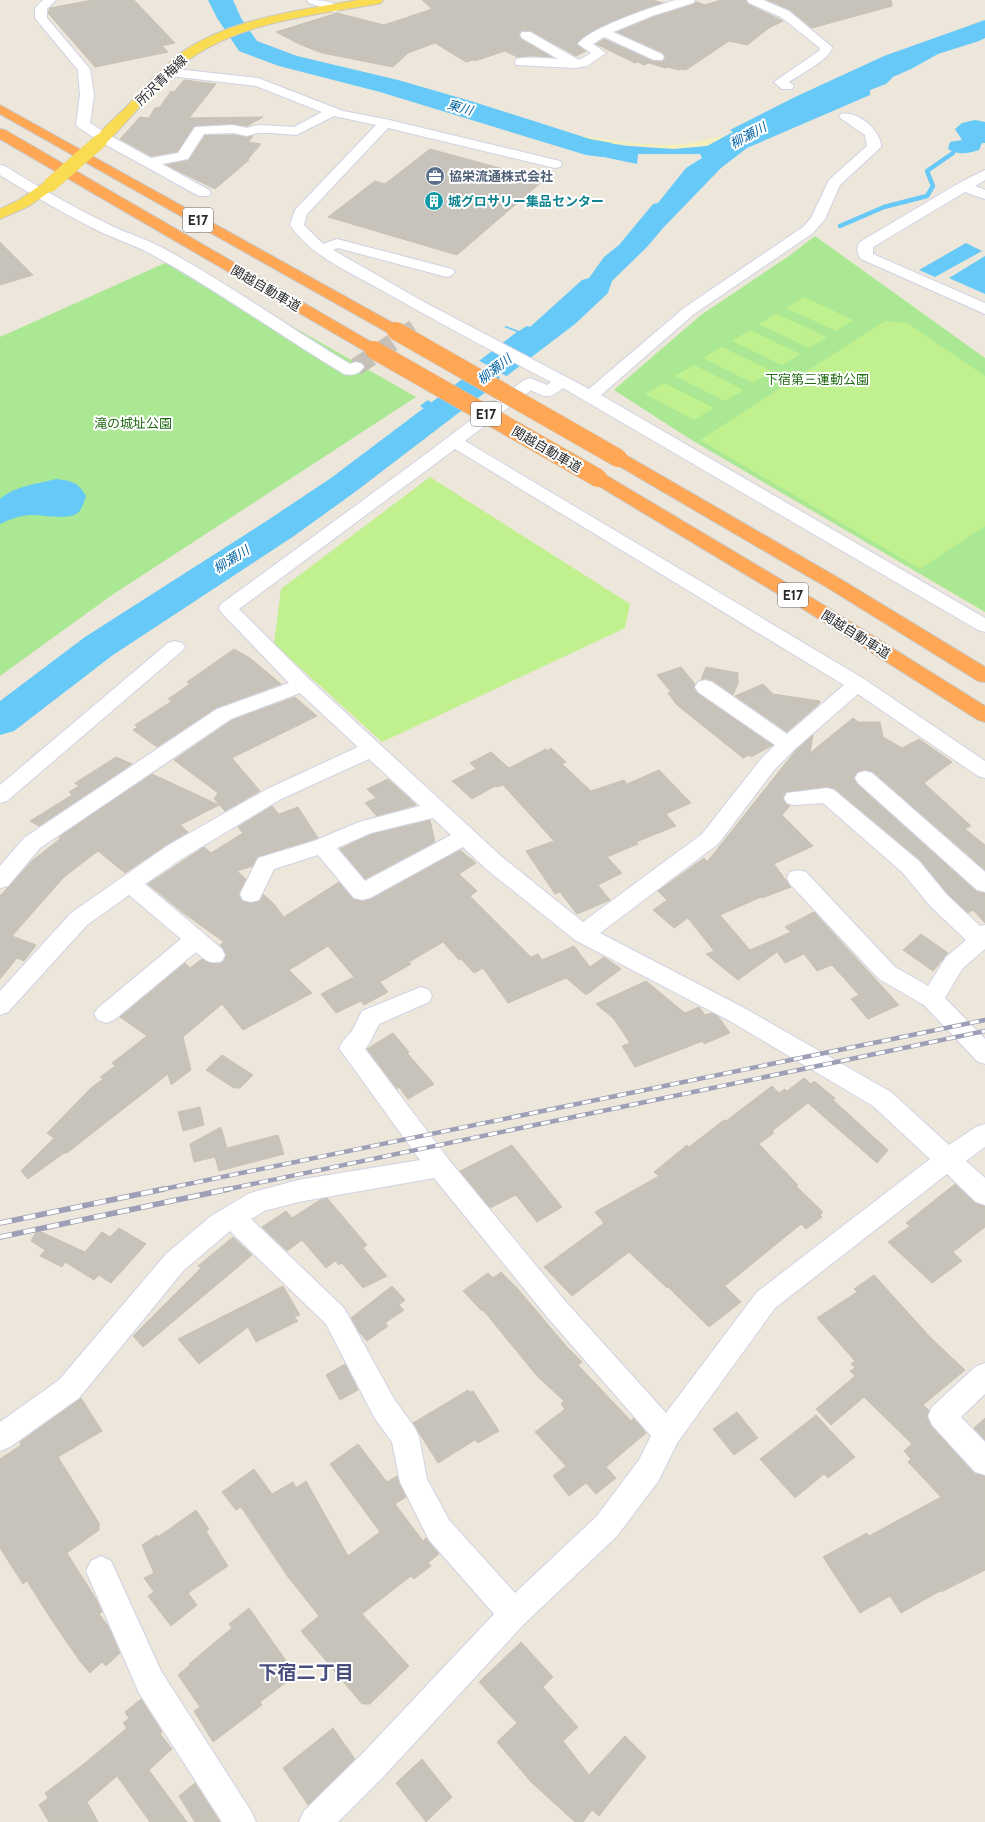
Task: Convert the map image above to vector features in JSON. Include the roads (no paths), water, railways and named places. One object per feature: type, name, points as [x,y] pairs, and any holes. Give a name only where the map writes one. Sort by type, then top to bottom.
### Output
[{"type":"highway","name":"関越自動車道","points":[[0,109],[618,458],[834,584],[985,676]]},
{"type":"highway","name":"関越自動車道","points":[[0,133],[598,478],[810,605],[985,715]]},
{"type":"main road","name":"所沢青梅線","points":[[0,215],[45,189],[102,140],[167,72],[188,54],[214,40],[259,24],[377,0]]},
{"type":"street","points":[[50,0],[41,8],[41,18],[84,69],[87,95],[83,124],[102,140],[204,193]]},
{"type":"street","points":[[313,0],[334,8]]},
{"type":"street","points":[[521,62],[536,61],[575,64],[582,63],[600,53],[584,44],[602,32],[646,12],[689,0]]},
{"type":"street","points":[[753,0],[785,14],[826,47],[823,54],[780,82],[787,86]]},
{"type":"street","points":[[602,32],[658,57]]},
{"type":"street","points":[[526,35],[575,64]]},
{"type":"street","points":[[167,72],[258,82],[332,112],[385,123],[555,164]]},
{"type":"street","points":[[148,163],[182,156],[200,130],[233,129],[247,132],[258,129],[272,129],[296,131],[332,112]]},
{"type":"street","points":[[590,396],[689,311],[787,245],[816,222],[834,183],[874,147],[874,140],[871,133],[846,117]]},
{"type":"street","points":[[385,123],[300,213],[298,224],[305,235],[321,250],[434,315],[474,334],[590,396],[985,626]]},
{"type":"street","points":[[0,169],[45,189],[109,230],[155,250],[238,299],[290,334],[350,371],[356,366]]},
{"type":"street","points":[[985,174],[865,245],[866,256],[985,308]]},
{"type":"street","points":[[964,186],[985,195]]},
{"type":"street","points":[[321,250],[337,243],[448,272]]},
{"type":"street","points":[[555,378],[548,392],[530,382],[454,441],[228,608],[303,685],[494,863],[583,934],[697,995],[738,1014],[882,1099],[985,1194]]},
{"type":"street","points":[[454,441],[857,684],[985,771]]},
{"type":"street","points":[[0,796],[175,647]]},
{"type":"street","points":[[583,934],[710,839],[768,764],[788,744],[857,684]]},
{"type":"street","points":[[0,880],[32,843],[224,714],[303,685]]},
{"type":"street","points":[[705,687],[788,744]]},
{"type":"street","points":[[0,1006],[79,919],[130,883],[175,852],[274,794],[372,749]]},
{"type":"street","points":[[865,778],[985,884]]},
{"type":"street","points":[[794,798],[827,795],[911,867],[939,901],[983,936],[954,963],[932,999]]},
{"type":"street","points":[[251,894],[266,864],[322,846],[366,827],[437,810]]},
{"type":"street","points":[[322,846],[362,892],[466,836]]},
{"type":"street","points":[[798,878],[887,973],[932,999],[985,1054]]},
{"type":"street","points":[[130,883],[214,955]]},
{"type":"street","points":[[106,1014],[196,939]]},
{"type":"street","points":[[421,996],[370,1018],[361,1037],[351,1048],[440,1167],[557,1310],[667,1434]]},
{"type":"street","points":[[315,1822],[374,1764],[514,1614],[607,1526],[649,1470],[667,1434],[766,1300],[947,1160],[985,1134]]},
{"type":"street","points":[[0,1438],[69,1389],[175,1262],[220,1224],[257,1202],[298,1191],[440,1167]]},
{"type":"street","points":[[232,1217],[335,1316],[381,1402],[405,1437],[414,1482],[439,1530],[514,1614]]},
{"type":"street","points":[[985,1376],[942,1416],[985,1462]]},
{"type":"street","points":[[101,1571],[150,1682],[240,1822]]},
{"type":"water","points":[[985,20],[985,38],[938,54],[893,77],[886,84],[870,90],[870,95],[747,148],[721,168],[663,228],[647,247],[612,281],[608,293],[575,324],[446,422],[420,406],[517,332],[504,327],[506,326],[519,331],[527,326],[530,327],[582,280],[589,278],[604,257],[619,245],[653,204],[658,203],[686,168],[702,158],[700,154],[638,154],[637,164],[580,152],[538,139],[552,128],[572,134],[581,139],[628,146],[674,149],[707,146],[733,132],[730,130],[795,97],[884,56]]},
{"type":"water","points":[[975,120],[985,122],[985,143],[982,143],[979,150],[967,153],[956,153],[948,149],[950,142],[962,140],[955,129],[962,123]]},
{"type":"water","points":[[966,243],[982,251],[935,277],[919,270]]},
{"type":"water","points":[[985,256],[985,294],[949,278]]},
{"type":"water","points":[[56,479],[74,483],[83,491],[86,496],[78,513],[67,517],[24,516],[0,524],[0,499],[19,488]]},
{"type":"waterway","name":"東川","points":[[220,0],[224,5],[229,18],[248,46],[288,61],[389,86],[465,108],[586,147],[602,149]]},
{"type":"waterway","points":[[840,226],[884,207],[927,196],[933,186],[927,171],[953,153]]},
{"type":"waterway","name":"柳瀬川","points":[[0,721],[99,646],[281,528],[343,485],[484,378]]},
{"type":"tunnel","points":[[356,367],[419,325]]},
{"type":"railway","points":[[159,1190],[985,1020]]},
{"type":"railway","points":[[224,1190],[985,1031]]},
{"type":"railway","points":[[0,1223],[164,1189]]},
{"type":"railway","points":[[0,1237],[229,1189]]},
{"type":"place","name":"協栄流通株式会社","points":[[435,176]]},
{"type":"place","name":"城グロサリー集品センター","points":[[434,201]]},
{"type":"district","name":"下宿二丁目","points":[[306,1672]]},
{"type":"park label","name":"下宿第三運動公園","points":[[817,379]]},
{"type":"park label","name":"滝の城址公園","points":[[133,423]]}]
